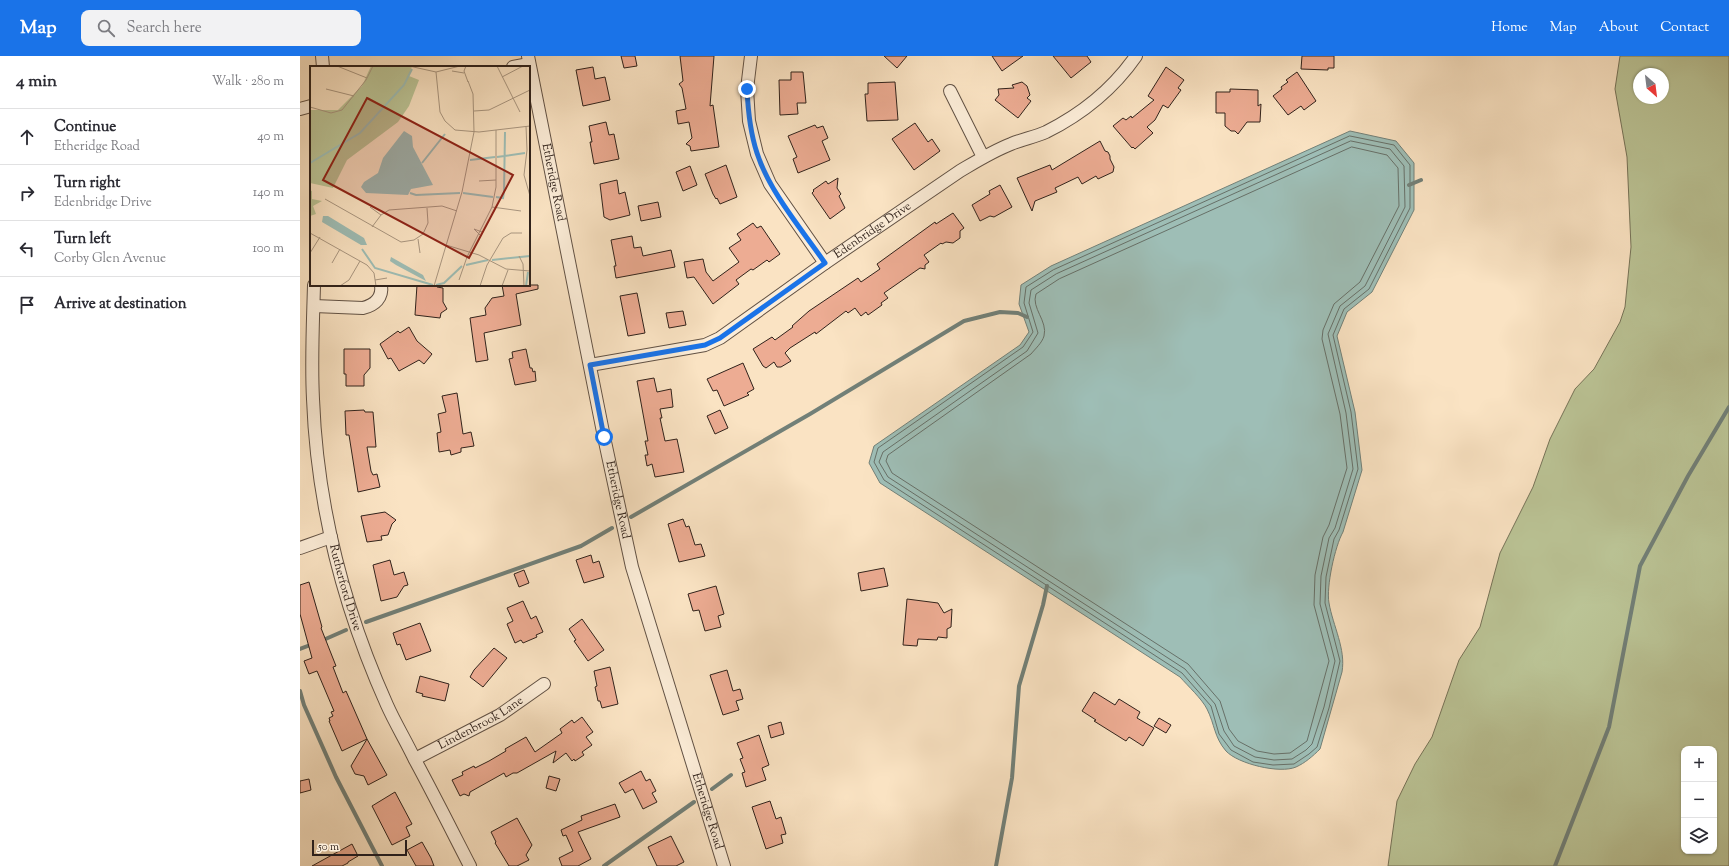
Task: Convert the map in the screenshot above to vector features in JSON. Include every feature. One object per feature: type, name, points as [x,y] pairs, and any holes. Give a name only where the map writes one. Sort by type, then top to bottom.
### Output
[{"type":"street","points":[[322,56],[323,66]]},
{"type":"street","points":[[751,56],[747,89],[749,122],[757,154],[770,184],[825,263]]},
{"type":"street","name":"Edenbridge Drive","points":[[590,365],[705,345],[720,338],[825,263],[940,184],[983,157],[1044,132],[1074,116],[1102,95],[1126,70],[1136,56]]},
{"type":"street","points":[[515,66],[528,60]]},
{"type":"street","name":"Etheridge Road","points":[[530,70],[632,567],[724,866]]},
{"type":"street","points":[[950,91],[983,157]]},
{"type":"street","points":[[300,109],[310,106]]},
{"type":"street","name":"Rutherford Drive","points":[[314,286],[313,399],[321,483],[330,536],[348,605],[388,707],[470,866]]},
{"type":"street","points":[[314,306],[363,308],[371,306],[378,302],[381,293],[380,286]]},
{"type":"street","points":[[300,548],[330,536]]},
{"type":"street","name":"Lindenbrook Lane","points":[[415,759],[500,715],[544,684]]},
{"type":"green space","points":[[1620,56],[1729,56],[1729,866],[1388,866],[1397,801],[1415,764],[1432,737],[1459,660],[1480,627],[1500,553],[1533,487],[1550,439],[1575,389],[1594,369],[1620,322],[1625,307],[1631,247],[1627,157],[1615,89]]},
{"type":"water","points":[[1350,131],[1396,141],[1414,163],[1414,210],[1372,292],[1347,312],[1337,336],[1355,412],[1362,470],[1334,556],[1328,596],[1341,646],[1343,663],[1342,672],[1320,749],[1309,759],[1296,767],[1289,769],[1270,768],[1249,764],[1232,756],[1226,751],[1219,741],[1205,705],[1180,677],[880,483],[869,463],[874,446],[1020,345],[1029,332],[1019,304],[1021,285],[1051,266]]},
{"type":"building","points":[[621,56],[635,56],[637,66],[624,68]]},
{"type":"building","points":[[680,56],[714,56],[710,106],[713,105],[719,147],[691,151],[690,146],[686,144],[692,138],[689,122],[678,124],[676,111],[686,109],[682,88],[679,84],[683,81]]},
{"type":"building","points":[[884,56],[907,56],[897,68]]},
{"type":"building","points":[[992,56],[1023,56],[1002,71]]},
{"type":"building","points":[[1053,56],[1087,56],[1091,62],[1071,78]]},
{"type":"building","points":[[1302,56],[1334,56],[1334,68],[1328,68],[1328,70],[1301,69]]},
{"type":"building","points":[[593,67],[595,79],[605,77],[610,100],[583,106],[576,70]]},
{"type":"building","points":[[1166,67],[1184,80],[1178,88],[1181,90],[1168,108],[1163,105],[1155,120],[1147,127],[1153,133],[1135,149],[1133,147],[1132,148],[1113,126],[1123,118],[1126,120],[1131,116],[1132,118],[1154,100],[1148,96]]},
{"type":"building","points":[[791,72],[803,72],[806,103],[797,103],[798,114],[780,115],[779,80],[791,80]]},
{"type":"building","points":[[1297,72],[1316,101],[1304,110],[1301,106],[1288,115],[1273,96],[1288,82],[1286,80]]},
{"type":"building","points":[[895,82],[898,120],[867,121],[865,94],[868,94],[868,83]]},
{"type":"building","points":[[1022,82],[1027,86],[1030,95],[1027,98],[1031,101],[1018,118],[995,100],[999,95],[998,89],[1014,88],[1012,85]]},
{"type":"building","points":[[1230,89],[1258,90],[1258,106],[1261,104],[1260,122],[1247,122],[1238,134],[1225,126],[1225,113],[1216,113],[1216,92],[1230,92]]},
{"type":"building","points":[[606,122],[609,135],[614,134],[619,159],[594,164],[589,126]]},
{"type":"building","points":[[915,123],[928,142],[932,139],[940,151],[914,170],[892,139]]},
{"type":"building","points":[[815,125],[817,128],[823,126],[828,138],[822,141],[830,160],[798,173],[793,159],[797,157],[788,136]]},
{"type":"building","points":[[1100,141],[1105,151],[1108,152],[1110,156],[1114,167],[1113,172],[1098,179],[1096,176],[1082,184],[1078,177],[1055,188],[1057,192],[1035,201],[1032,211],[1017,178],[1050,165],[1052,170]]},
{"type":"building","points":[[726,165],[737,197],[720,204],[713,194],[705,174]]},
{"type":"building","points":[[690,166],[697,185],[683,191],[676,172]]},
{"type":"building","points":[[838,178],[837,188],[841,194],[839,196],[845,208],[830,219],[812,193],[814,191],[813,190],[826,181],[828,184]]},
{"type":"building","points":[[617,180],[619,194],[625,192],[630,215],[610,220],[604,217],[600,184]]},
{"type":"building","points":[[1000,185],[1012,207],[994,217],[990,216],[980,221],[972,205],[990,194],[989,191]]},
{"type":"building","points":[[658,202],[661,217],[641,221],[638,206]]},
{"type":"building","points":[[953,213],[964,228],[960,231],[960,238],[953,243],[941,243],[924,255],[929,262],[925,265],[925,269],[920,268],[884,293],[888,298],[881,303],[882,305],[868,315],[866,312],[861,316],[855,308],[848,313],[846,311],[816,334],[815,332],[790,348],[785,353],[791,361],[781,367],[777,367],[774,362],[766,368],[763,366],[753,349],[772,337],[775,340],[793,327],[792,326],[809,311],[858,278],[861,282],[880,269],[877,264],[935,222],[936,224]]},
{"type":"building","points":[[753,223],[757,228],[761,226],[780,254],[769,262],[767,260],[753,270],[751,269],[736,280],[739,284],[713,304],[694,277],[687,278],[684,262],[703,259],[706,272],[713,281],[739,262],[729,248],[741,240],[737,234]]},
{"type":"building","points":[[632,236],[634,248],[641,247],[643,256],[671,250],[675,267],[616,278],[614,266],[616,266],[611,240]]},
{"type":"building","points":[[538,285],[538,289],[516,294],[521,325],[484,333],[488,360],[476,362],[470,318],[486,315],[485,308],[492,298],[504,296],[502,286]]},
{"type":"building","points":[[417,286],[437,286],[443,288],[443,302],[447,309],[441,313],[440,318],[415,315]]},
{"type":"building","points":[[637,293],[645,333],[628,336],[620,296]]},
{"type":"building","points":[[683,311],[686,325],[669,328],[666,313]]},
{"type":"building","points":[[409,327],[417,341],[432,354],[424,364],[419,360],[399,371],[391,358],[388,359],[380,344],[398,331],[400,333]]},
{"type":"building","points":[[344,349],[370,349],[370,368],[364,375],[364,386],[346,386],[346,374],[344,374]]},
{"type":"building","points":[[526,349],[530,368],[532,368],[533,372],[535,371],[536,381],[515,385],[509,359],[513,358],[512,352]]},
{"type":"building","points":[[743,363],[754,389],[747,393],[749,395],[724,406],[717,390],[713,391],[707,379]]},
{"type":"building","points":[[654,378],[657,392],[671,389],[673,407],[660,409],[662,418],[660,418],[665,441],[677,439],[684,472],[655,477],[652,464],[647,466],[645,455],[648,455],[645,441],[648,441],[637,381]]},
{"type":"building","points":[[457,393],[463,434],[471,432],[474,446],[461,448],[461,452],[451,455],[450,450],[439,452],[437,433],[441,432],[438,414],[446,412],[442,396]]},
{"type":"building","points":[[364,410],[365,412],[373,412],[376,447],[367,447],[371,471],[373,475],[377,474],[380,487],[358,492],[349,435],[346,435],[345,411]]},
{"type":"building","points":[[720,410],[728,428],[715,434],[707,416]]},
{"type":"building","points":[[385,512],[396,520],[392,524],[388,535],[381,536],[382,540],[367,542],[361,516]]},
{"type":"building","points":[[683,519],[686,527],[689,526],[695,545],[701,544],[705,556],[679,562],[668,524]]},
{"type":"building","points":[[591,555],[593,563],[599,561],[604,577],[584,583],[576,560]]},
{"type":"building","points":[[390,560],[394,575],[404,572],[408,585],[404,586],[397,597],[381,601],[373,565]]},
{"type":"building","points":[[884,568],[888,586],[861,591],[858,573]]},
{"type":"building","points":[[524,570],[529,583],[519,587],[514,574]]},
{"type":"building","points":[[309,582],[322,627],[321,628],[336,666],[333,667],[343,693],[346,691],[367,739],[342,751],[329,721],[329,718],[333,716],[331,712],[334,711],[317,671],[309,674],[304,661],[312,658],[300,614],[300,585]]},
{"type":"building","points":[[716,586],[724,614],[718,616],[721,627],[705,631],[699,610],[693,611],[688,594]]},
{"type":"building","points":[[907,599],[938,603],[944,613],[952,609],[951,627],[947,629],[947,638],[938,637],[937,640],[918,639],[917,646],[903,645]]},
{"type":"building","points":[[523,601],[531,619],[536,616],[543,632],[536,635],[537,637],[523,643],[521,640],[515,643],[507,624],[513,621],[507,608]]},
{"type":"building","points":[[582,619],[604,650],[588,661],[574,641],[576,640],[569,629]]},
{"type":"building","points":[[420,623],[431,651],[406,660],[400,644],[397,645],[393,633]]},
{"type":"building","points":[[494,648],[507,658],[483,687],[470,677],[474,670]]},
{"type":"building","points":[[610,667],[618,704],[602,708],[600,701],[598,701],[594,671]]},
{"type":"building","points":[[727,670],[733,691],[740,689],[743,699],[736,701],[739,710],[723,715],[710,675]]},
{"type":"building","points":[[420,676],[449,684],[445,701],[422,696],[423,694],[416,692]]},
{"type":"building","points":[[1094,692],[1115,705],[1119,699],[1140,712],[1137,718],[1154,728],[1143,746],[1129,737],[1126,741],[1094,721],[1096,720],[1082,711]]},
{"type":"building","points":[[582,717],[593,732],[586,737],[592,745],[582,752],[584,755],[575,761],[574,759],[572,761],[566,753],[553,763],[556,751],[517,773],[513,773],[506,777],[504,773],[470,792],[469,796],[464,794],[460,796],[452,780],[463,775],[462,772],[474,766],[475,768],[489,761],[506,751],[505,749],[526,737],[535,752],[562,733],[560,729],[572,720],[574,723]]},
{"type":"building","points":[[1159,718],[1171,725],[1166,733],[1154,726]]},
{"type":"building","points":[[781,722],[784,734],[771,738],[768,726]]},
{"type":"building","points":[[759,735],[769,765],[762,768],[766,780],[746,787],[742,773],[745,772],[740,759],[743,758],[737,743]]},
{"type":"building","points":[[367,739],[387,775],[368,785],[364,776],[355,774],[351,766]]},
{"type":"building","points":[[641,771],[646,781],[650,779],[656,791],[652,793],[657,802],[643,809],[633,789],[625,793],[619,783]]},
{"type":"building","points":[[549,776],[560,779],[556,791],[546,788]]},
{"type":"building","points":[[309,779],[311,790],[300,793],[300,781]]},
{"type":"building","points":[[395,792],[412,824],[406,827],[410,836],[392,845],[372,806]]},
{"type":"building","points":[[770,801],[776,819],[781,817],[786,834],[781,835],[783,843],[766,849],[752,807]]},
{"type":"building","points":[[615,804],[620,817],[578,832],[591,859],[578,866],[562,866],[559,858],[573,851],[566,835],[563,836],[561,830],[582,820],[581,816]]},
{"type":"building","points":[[517,818],[532,845],[526,855],[529,860],[517,866],[509,866],[495,843],[496,842],[491,832]]},
{"type":"building","points":[[671,836],[684,862],[676,866],[657,866],[648,847]]},
{"type":"building","points":[[422,842],[434,866],[416,866],[407,850]]},
{"type":"building","points":[[352,844],[358,856],[348,863],[342,866],[312,866]]},
{"type":"waterway","points":[[1409,185],[1421,180]]},
{"type":"waterway","points":[[631,517],[810,414],[964,321],[1000,312],[1018,313],[1027,317]]},
{"type":"waterway","points":[[1555,866],[1609,727],[1640,566],[1688,476],[1729,407]]},
{"type":"waterway","points":[[366,622],[581,546],[612,528]]},
{"type":"waterway","points":[[996,866],[1012,778],[1019,686],[1043,605],[1047,586]]},
{"type":"waterway","points":[[321,641],[346,630]]},
{"type":"waterway","points":[[300,649],[313,644]]},
{"type":"waterway","points":[[300,691],[304,705],[336,777],[382,866]]},
{"type":"waterway","points":[[712,789],[731,775]]},
{"type":"waterway","points":[[604,866],[694,802]]},
{"type":"route","points":[[604,437],[590,365],[705,345],[720,338],[825,263],[770,184],[757,154],[749,122],[747,89]]}]
